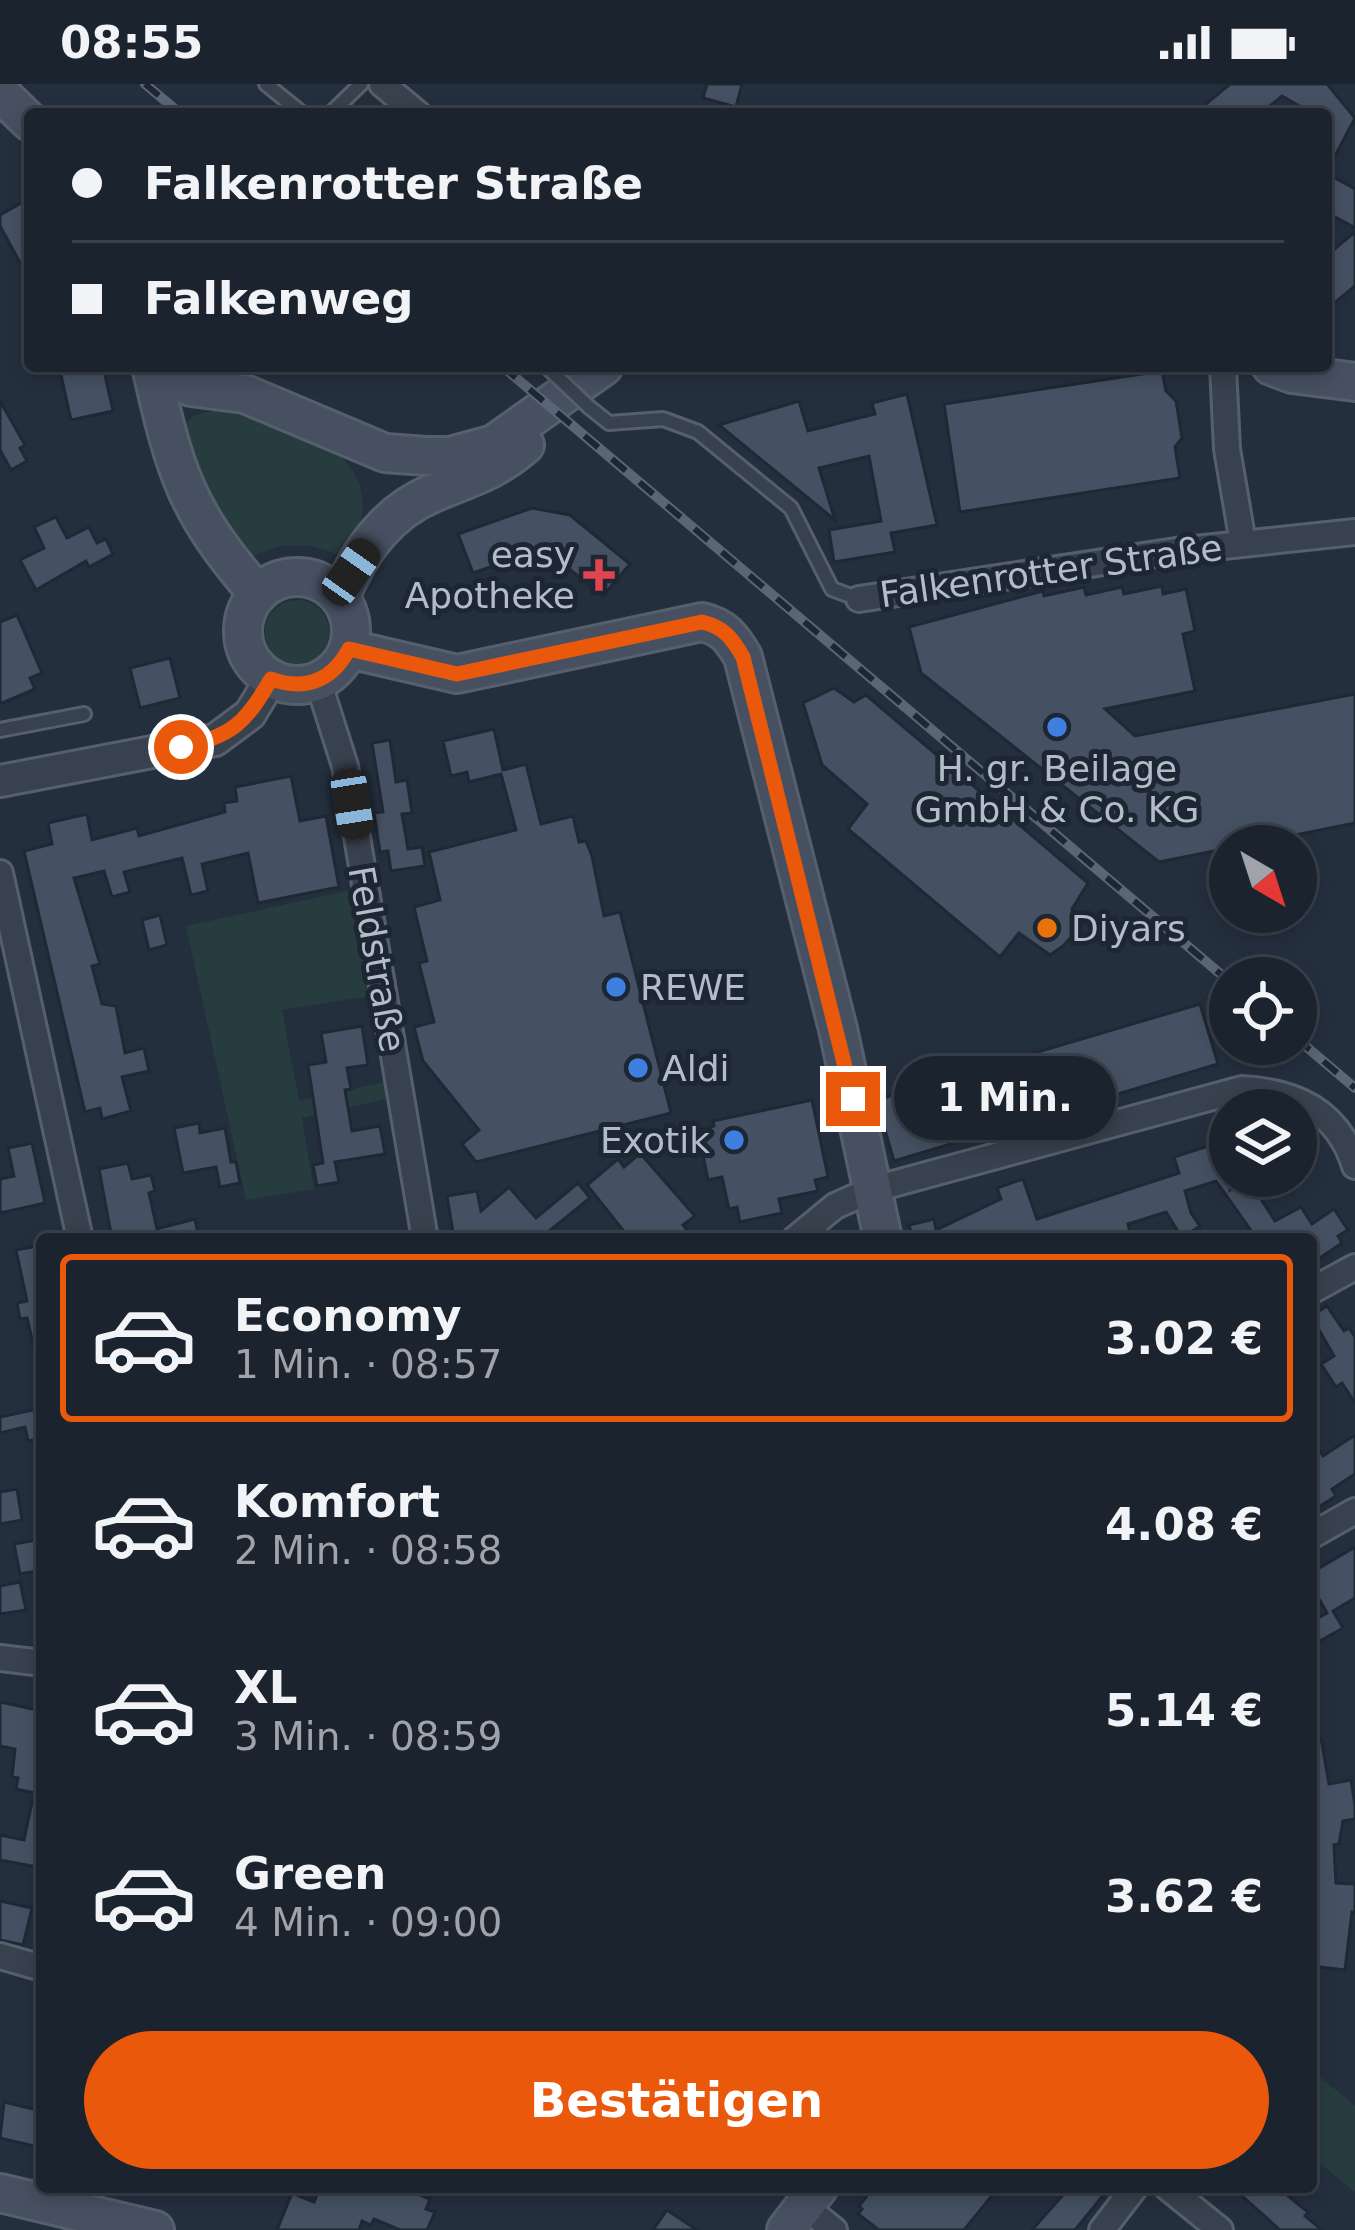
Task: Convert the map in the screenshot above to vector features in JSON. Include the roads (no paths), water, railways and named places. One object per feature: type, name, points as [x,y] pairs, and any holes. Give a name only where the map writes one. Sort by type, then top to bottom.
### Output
[{"type":"main road","points":[[0,93],[24,116]]},
{"type":"main road","points":[[152,372],[164,433],[185,493],[201,522],[258,593]]},
{"type":"main road","points":[[159,372],[190,387],[245,394],[385,453],[450,456],[494,444],[593,385]]},
{"type":"main road","points":[[1287,372],[1355,382]]},
{"type":"main road","points":[[340,598],[378,532],[404,508],[498,466],[593,385]]},
{"type":"main road","points":[[164,433],[192,407],[226,402],[274,407]]},
{"type":"main road","points":[[309,578],[327,585],[340,598],[349,614],[349,649],[342,662],[318,681],[286,684],[271,679],[248,655],[244,639],[248,607],[273,583],[309,578]]},
{"type":"main road","points":[[349,649],[457,674],[702,622],[732,638],[743,657],[795,856],[844,1053],[882,1233]]},
{"type":"main road","points":[[0,2193],[76,2199],[154,2230]]},
{"type":"street","points":[[382,84],[411,108]]},
{"type":"street","name":"Falkenrotter Straße","points":[[1223,372],[1227,448],[1244,543]]},
{"type":"street","name":"Falkenrotter Straße","points":[[859,599],[1244,543],[1355,532]]},
{"type":"street","points":[[0,781],[215,740],[250,714],[271,679]]},
{"type":"street","name":"Feldstraße","points":[[318,681],[345,766],[424,1233]]},
{"type":"street","points":[[0,873],[79,1233]]},
{"type":"street","points":[[802,1233],[835,1206],[871,1190],[1242,1089],[1277,1091],[1313,1106],[1335,1125],[1355,1166]]},
{"type":"street","points":[[1317,1288],[1355,1267]]},
{"type":"street","points":[[1317,1533],[1355,1511]]},
{"type":"street","points":[[0,1658],[36,1663]]},
{"type":"street","points":[[0,1956],[36,1966]]},
{"type":"street","points":[[1102,2230],[1130,2193]]},
{"type":"street","points":[[1174,2193],[1220,2230]]},
{"type":"street","points":[[803,2208],[834,2230]]},
{"type":"lane","points":[[266,84],[296,108]]},
{"type":"lane","points":[[336,108],[361,84]]},
{"type":"lane","points":[[559,372],[593,385],[609,423],[663,419],[698,432],[791,508],[832,590],[859,599]]},
{"type":"lane","points":[[0,730],[84,714]]},
{"type":"railway","points":[[145,84],[174,108]]},
{"type":"railway","points":[[509,372],[1209,964]]},
{"type":"railway","points":[[1317,1056],[1355,1088]]},
{"type":"place","name":"easy Apotheke","points":[[599,575]]},
{"type":"place","name":"H. gr. Beilage GmbH & Co. KG","points":[[1057,727]]},
{"type":"place","name":"Diyars","points":[[1047,928]]},
{"type":"place","name":"REWE","points":[[616,987]]},
{"type":"place","name":"Aldi","points":[[638,1068]]},
{"type":"place","name":"Exotik","points":[[734,1140]]}]
